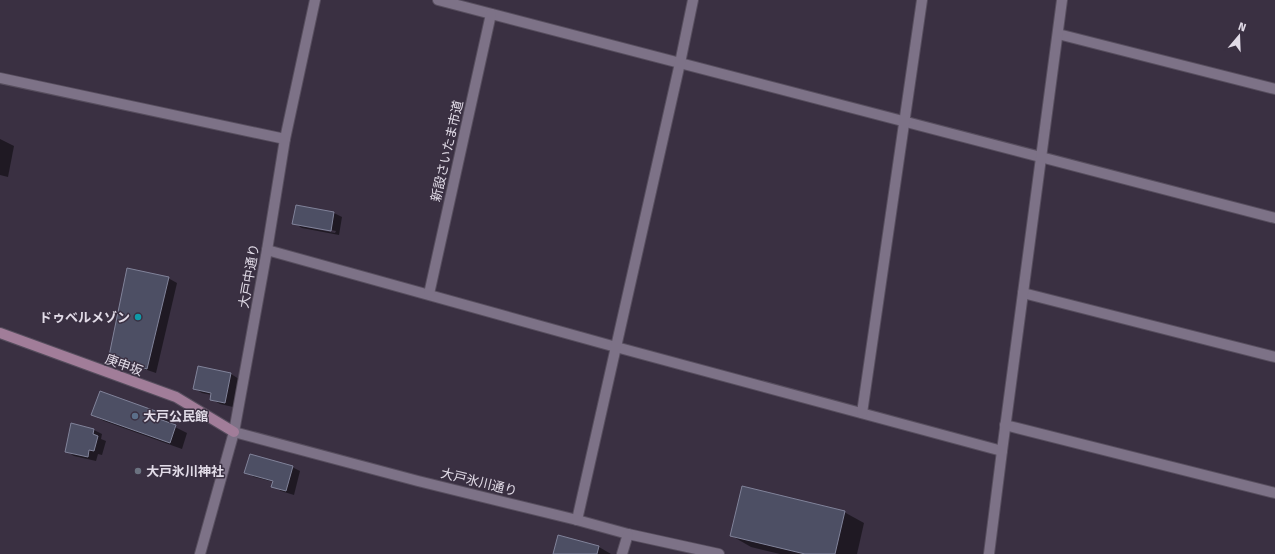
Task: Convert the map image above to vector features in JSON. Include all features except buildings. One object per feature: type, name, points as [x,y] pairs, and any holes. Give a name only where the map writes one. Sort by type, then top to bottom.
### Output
[{"type":"street","name":"大戸中通り","points":[[200,554],[234,432],[267,250],[285,139],[314,0]]},
{"type":"street","points":[[438,0],[1275,218]]},
{"type":"street","points":[[577,520],[693,0]]},
{"type":"street","points":[[862,413],[922,0]]},
{"type":"street","points":[[989,554],[1062,0]]},
{"type":"street","name":"新設さいたま市道","points":[[429,294],[491,14]]},
{"type":"street","points":[[1058,34],[1275,88]]},
{"type":"street","points":[[0,78],[285,139]]},
{"type":"street","points":[[267,250],[616,347],[1002,451]]},
{"type":"street","points":[[1023,293],[1275,357]]},
{"type":"street","name":"庚申坂","points":[[0,334],[176,397],[234,432]]},
{"type":"street","points":[[1005,425],[1275,493]]},
{"type":"street","name":"大戸氷川通り","points":[[234,432],[628,534],[719,554]]},
{"type":"street","points":[[622,554],[628,534]]},
{"type":"place","name":"ドゥベルメゾン","points":[[138,317]]},
{"type":"place","name":"大戸公民館","points":[[135,416]]},
{"type":"place","name":"大戸氷川神社","points":[[138,471]]}]
